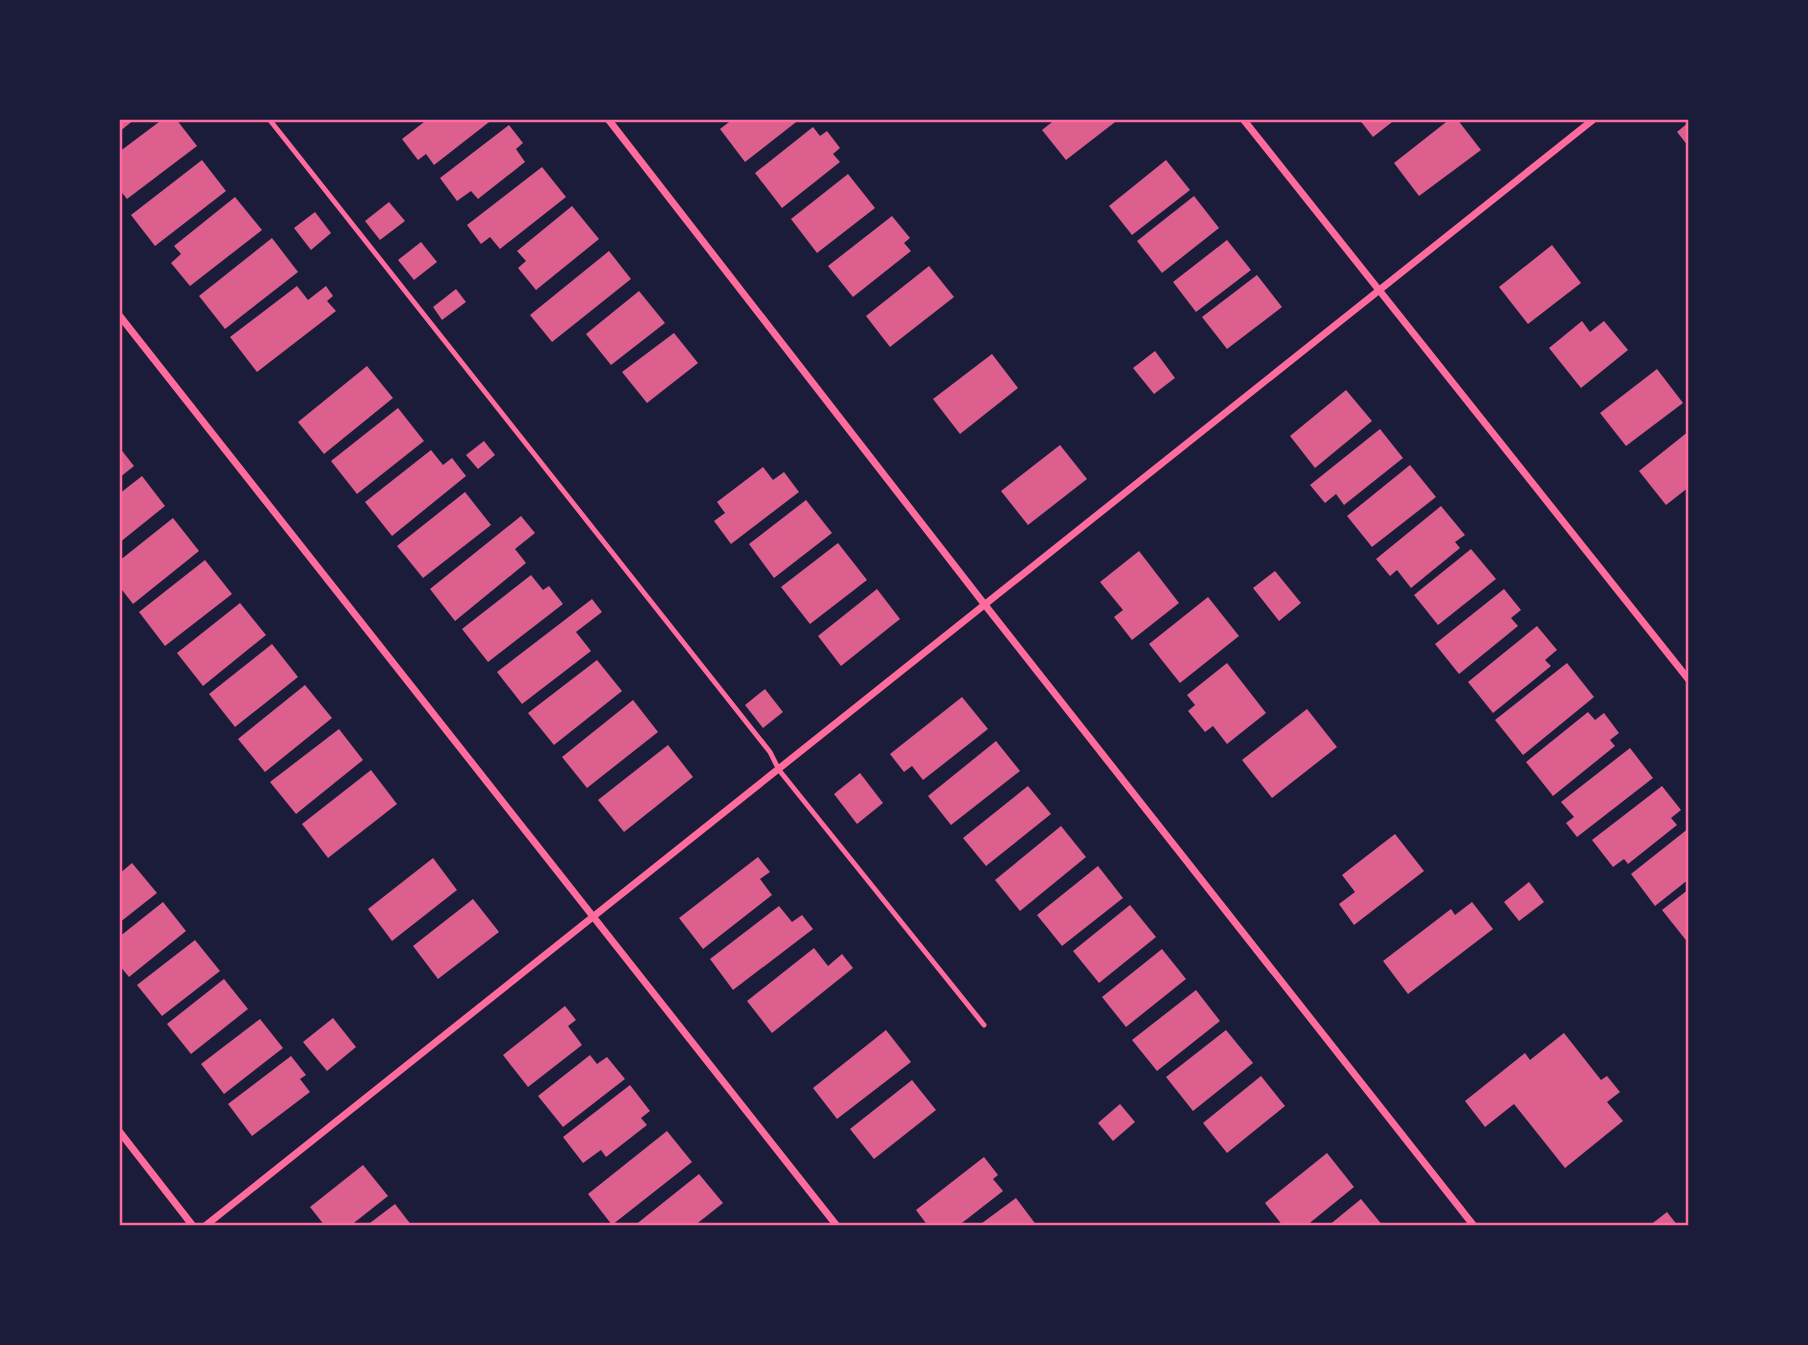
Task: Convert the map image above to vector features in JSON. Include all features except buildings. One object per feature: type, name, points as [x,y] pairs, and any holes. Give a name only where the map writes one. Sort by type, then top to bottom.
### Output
[{"type":"street","points":[[608,119],[985,605],[1474,1226]]},
{"type":"street","points":[[1243,119],[1689,680]]},
{"type":"street","points":[[205,1226],[1594,119]]},
{"type":"street","points":[[119,315],[837,1226]]},
{"type":"street","points":[[119,1132],[193,1226]]},
{"type":"lane","points":[[269,119],[770,752],[779,770],[984,1025]]}]
